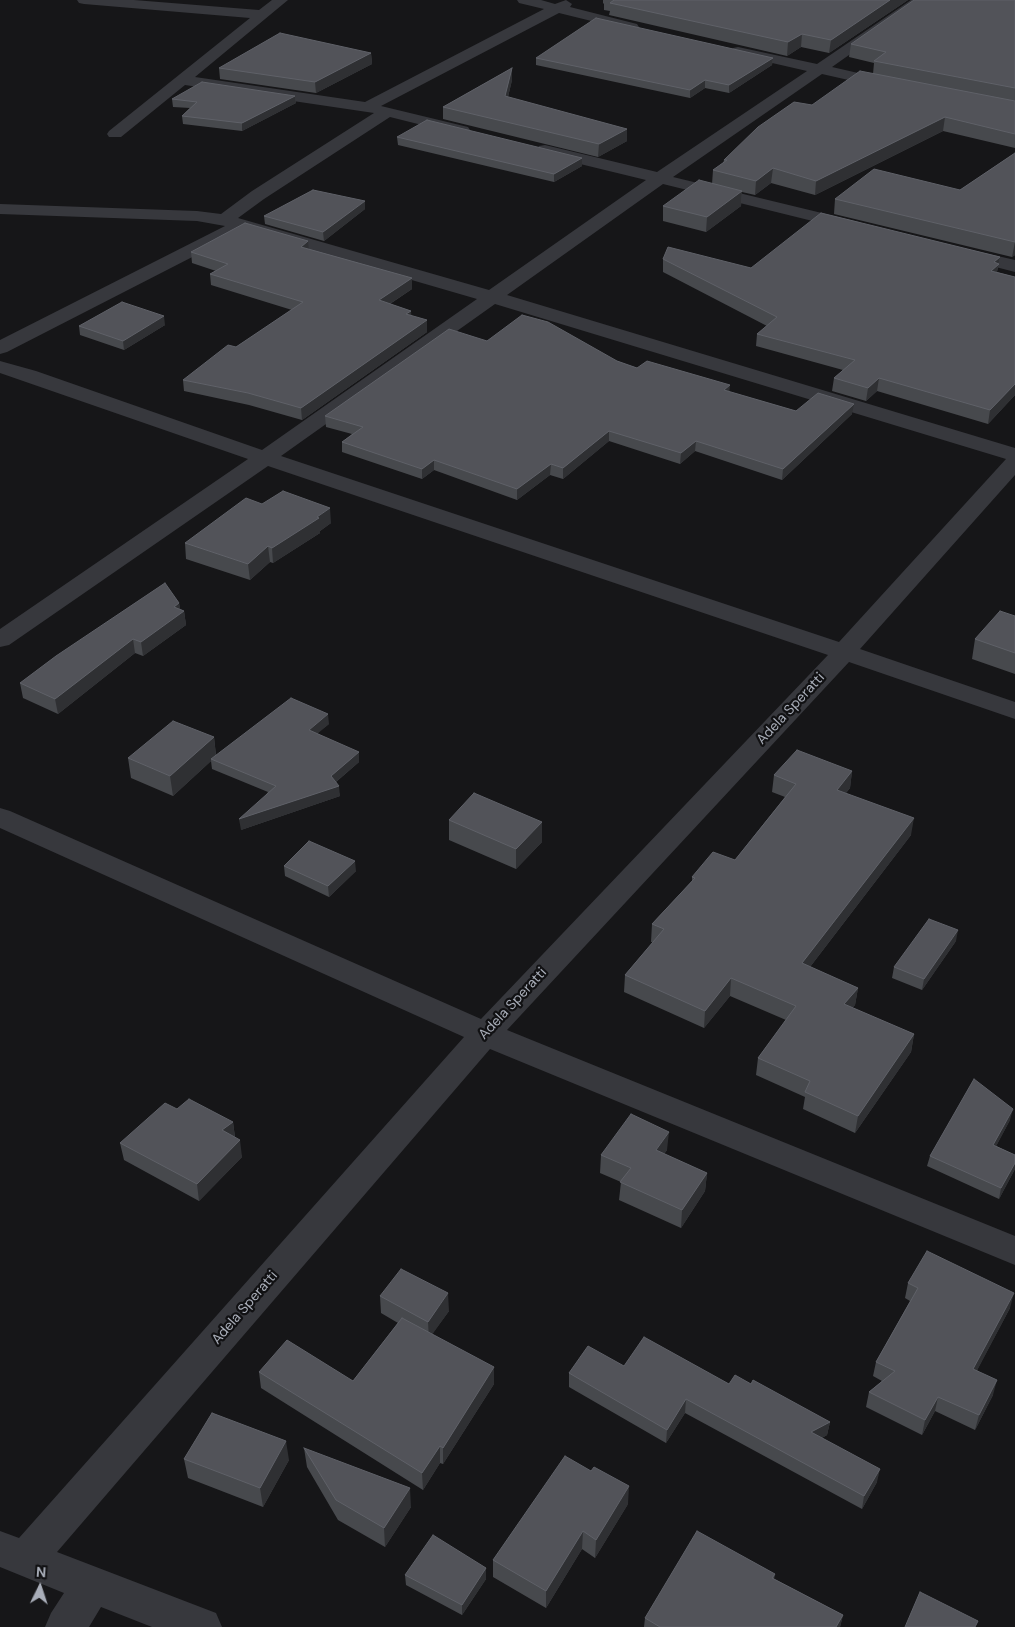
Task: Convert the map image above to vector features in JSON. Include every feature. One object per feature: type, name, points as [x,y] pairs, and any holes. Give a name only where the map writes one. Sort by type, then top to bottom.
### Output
[{"type":"street","points":[[84,0],[262,15]]},
{"type":"street","points":[[115,134],[281,0]]},
{"type":"street","points":[[524,0],[650,31]]},
{"type":"street","points":[[367,107],[573,0]]},
{"type":"street","points":[[0,640],[265,458],[660,178],[920,0]]},
{"type":"street","points":[[726,48],[820,70],[908,87]]},
{"type":"street","points":[[182,80],[367,107],[481,135]]},
{"type":"street","points":[[0,348],[233,222],[258,195],[387,112]]},
{"type":"street","points":[[528,146],[871,230]]},
{"type":"street","points":[[0,209],[197,216],[233,222],[492,297],[1015,455]]},
{"type":"street","points":[[948,249],[1015,266]]},
{"type":"street","points":[[0,367],[1015,711]]},
{"type":"street","name":"Adela Speratti","points":[[13,1554],[485,1034],[844,652],[1015,462]]},
{"type":"street","points":[[0,817],[485,1034],[1015,1251]]},
{"type":"street","points":[[13,1554],[202,1627]]},
{"type":"street","points":[[65,1627],[93,1585]]},
{"type":"building","points":[[614,0],[890,0],[831,40],[802,34],[788,42],[610,3]]},
{"type":"building","points":[[914,0],[1015,0],[1015,88],[874,61],[886,52],[851,44]]},
{"type":"building","points":[[596,18],[773,58],[729,85],[705,80],[690,90],[536,58]]},
{"type":"building","points":[[280,33],[371,53],[315,82],[219,68]]},
{"type":"building","points":[[512,68],[505,96],[627,129],[599,144],[443,107]]},
{"type":"building","points":[[860,71],[1015,101],[1015,134],[945,117],[816,181],[773,168],[756,181],[713,170],[727,160],[724,160],[758,127],[794,102],[812,105]]},
{"type":"building","points":[[202,82],[295,96],[242,123],[182,116],[197,102],[172,99]]},
{"type":"building","points":[[427,120],[582,158],[554,174],[397,137]]},
{"type":"building","points":[[1015,153],[1015,242],[835,199],[874,169],[960,190]]},
{"type":"building","points":[[699,180],[742,191],[707,217],[663,206]]},
{"type":"building","points":[[313,190],[365,201],[323,232],[264,216]]},
{"type":"building","points":[[821,213],[1000,257],[994,262],[999,264],[991,271],[1015,277],[1015,384],[990,410],[879,378],[868,388],[834,378],[855,360],[757,334],[777,317],[663,259],[668,247],[751,268]]},
{"type":"building","points":[[245,223],[308,241],[301,247],[412,278],[379,300],[411,311],[406,314],[427,320],[301,408],[248,393],[183,380],[228,345],[236,347],[303,302],[210,274],[228,264],[191,252]]},
{"type":"building","points":[[122,302],[164,316],[123,341],[79,326]]},
{"type":"building","points":[[522,315],[548,322],[617,361],[637,368],[647,361],[730,385],[724,390],[796,411],[818,393],[854,404],[783,469],[696,441],[681,453],[609,431],[563,468],[551,464],[517,489],[434,460],[422,469],[342,442],[363,427],[325,416],[449,329],[487,341]]},
{"type":"building","points":[[283,491],[330,508],[317,517],[319,518],[272,548],[268,546],[248,564],[185,543],[246,498],[262,504]]},
{"type":"building","points":[[165,583],[179,603],[174,607],[184,611],[141,642],[133,639],[55,699],[20,683],[56,656]]},
{"type":"building","points":[[1000,611],[1015,616],[1015,653],[975,639]]},
{"type":"building","points":[[291,698],[328,714],[309,730],[359,752],[331,776],[339,786],[239,819],[276,786],[211,759]]},
{"type":"building","points":[[173,721],[214,737],[170,776],[128,758]]},
{"type":"building","points":[[797,750],[852,771],[837,790],[914,818],[802,963],[858,988],[844,1004],[914,1034],[858,1116],[805,1092],[810,1081],[758,1058],[796,1006],[731,978],[705,1011],[625,975],[664,929],[652,924],[695,878],[692,877],[713,852],[735,860],[796,784],[774,775]]},
{"type":"building","points":[[474,793],[542,822],[516,849],[449,820]]},
{"type":"building","points":[[309,841],[355,861],[328,886],[284,866]]},
{"type":"building","points":[[929,919],[958,930],[924,979],[894,967]]},
{"type":"building","points":[[974,1079],[1013,1109],[993,1145],[1015,1155],[1015,1163],[1001,1188],[930,1156]]},
{"type":"building","points":[[189,1099],[233,1122],[222,1130],[240,1140],[197,1184],[120,1143],[165,1103],[177,1109]]},
{"type":"building","points":[[631,1114],[669,1132],[656,1150],[707,1173],[682,1210],[620,1182],[631,1168],[601,1155]]},
{"type":"building","points":[[927,1251],[1014,1293],[973,1369],[997,1380],[979,1415],[938,1397],[925,1420],[869,1392],[895,1371],[876,1362],[918,1288],[908,1283]]},
{"type":"building","points":[[401,1269],[448,1293],[428,1322],[380,1296]]},
{"type":"building","points":[[402,1318],[494,1367],[443,1448],[440,1446],[422,1473],[259,1372],[287,1340],[353,1381]]},
{"type":"building","points":[[644,1337],[729,1384],[735,1375],[751,1384],[753,1380],[830,1422],[811,1432],[880,1469],[864,1496],[686,1399],[667,1430],[569,1373],[588,1346],[624,1366]]},
{"type":"building","points":[[212,1413],[286,1441],[260,1488],[184,1459]]},
{"type":"building","points":[[304,1448],[410,1488],[384,1528],[336,1500]]},
{"type":"building","points":[[565,1456],[591,1471],[594,1467],[629,1486],[596,1540],[583,1531],[546,1591],[493,1560]]},
{"type":"building","points":[[697,1531],[775,1574],[772,1578],[843,1615],[836,1627],[660,1627],[645,1618]]},
{"type":"building","points":[[433,1535],[486,1568],[462,1605],[405,1575]]},
{"type":"building","points":[[920,1592],[978,1621],[975,1627],[905,1627]]}]
